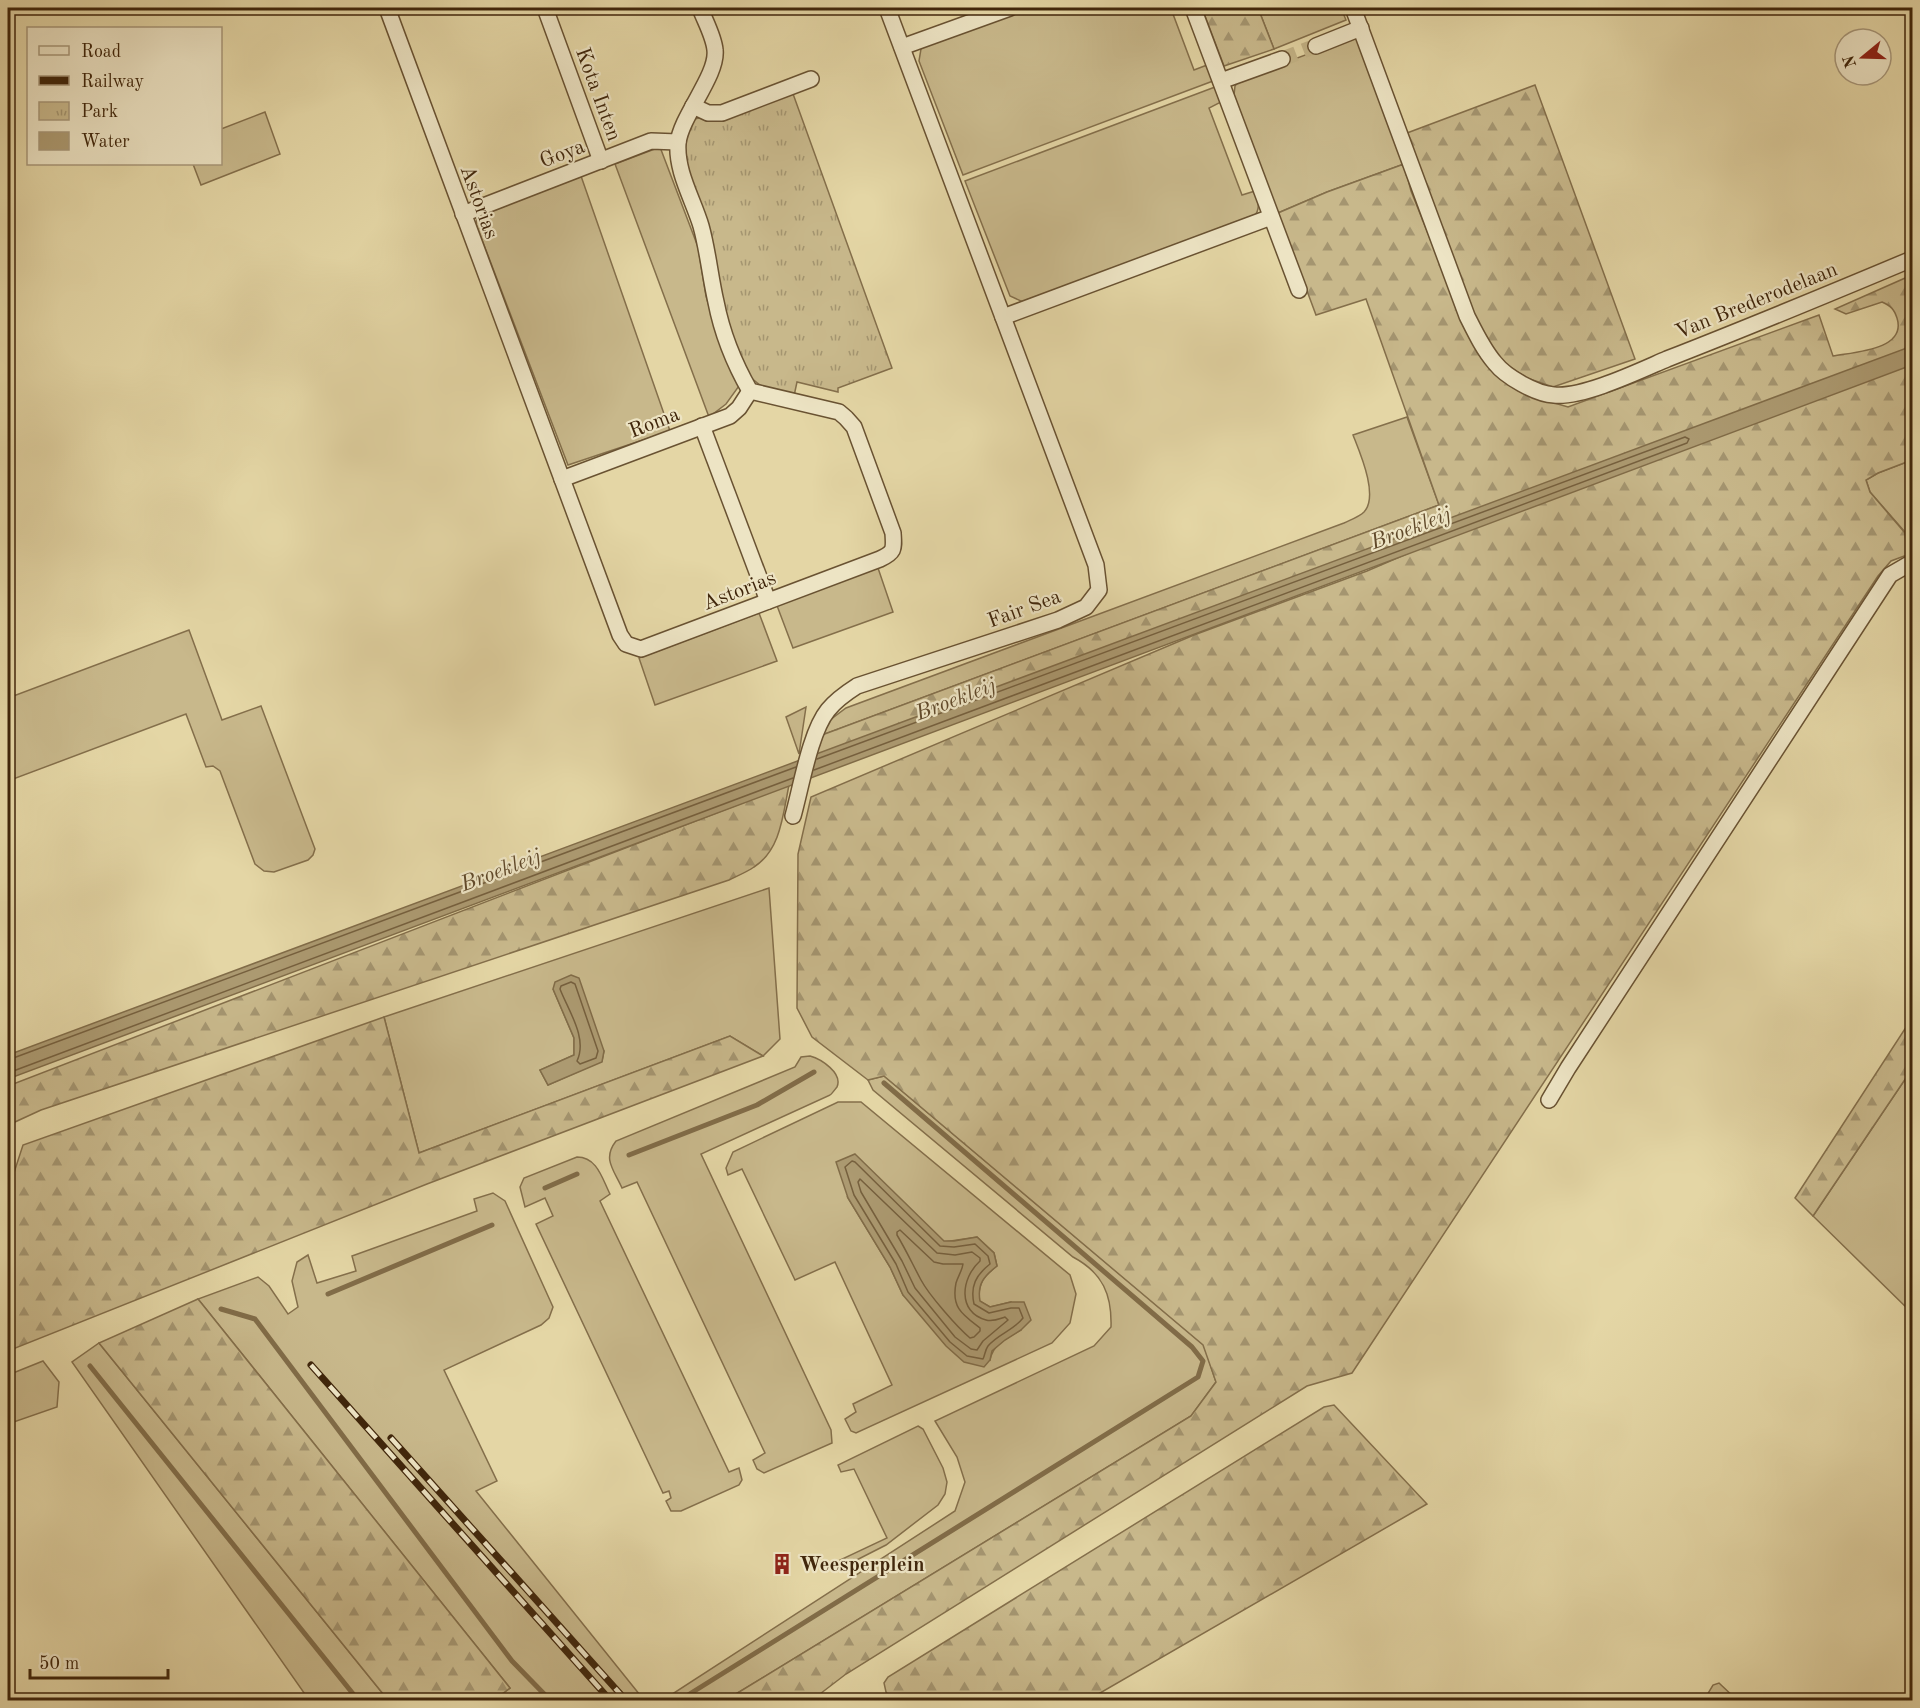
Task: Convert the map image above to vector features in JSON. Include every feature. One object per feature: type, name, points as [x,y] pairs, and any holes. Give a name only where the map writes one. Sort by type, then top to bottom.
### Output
[{"type":"street","name":"Astorias","points":[[387,8],[620,635],[632,648],[641,649],[880,560],[890,555],[894,547],[892,533],[854,427],[846,418],[839,412],[750,391]]},
{"type":"street","name":"Kota Inten","points":[[544,8],[601,161]]},
{"type":"street","points":[[700,8],[715,50],[715,62],[684,123],[678,142],[680,167],[698,214],[706,244],[723,332],[750,391]]},
{"type":"street","name":"Fair Sea","points":[[793,816],[820,722],[828,709],[840,697],[856,686],[1058,620],[1086,607],[1099,590],[1096,565],[887,8]]},
{"type":"street","points":[[902,47],[1010,8]]},
{"type":"street","points":[[1193,8],[1299,290]]},
{"type":"street","name":"Van Brederodelaan","points":[[1353,8],[1467,316],[1496,365],[1528,388],[1552,395],[1569,396],[1616,380],[1793,309],[1912,258]]},
{"type":"street","points":[[1316,46],[1361,28]]},
{"type":"street","points":[[1221,81],[1282,59]]},
{"type":"street","points":[[693,106],[708,113],[722,112],[811,79]]},
{"type":"street","name":"Goya","points":[[463,214],[651,141],[678,142]]},
{"type":"street","points":[[1003,317],[1271,217]]},
{"type":"street","name":"Roma","points":[[562,479],[729,416],[739,408],[750,391]]},
{"type":"street","points":[[702,426],[768,602]]},
{"type":"street","points":[[1549,1100],[1890,575],[1909,564],[1912,565]]},
{"type":"green space","points":[[1024,8],[1185,8],[1173,14],[1194,70],[1207,65],[1213,81],[963,175],[919,61],[921,49],[928,43]]},
{"type":"green space","points":[[1202,8],[1258,8],[1274,49],[1224,66]]},
{"type":"green space","points":[[1258,8],[1341,8],[1346,20],[1274,49]]},
{"type":"green space","points":[[1357,36],[1404,164],[1327,192],[1278,213],[1234,95],[1235,86],[1240,79]]},
{"type":"green space","points":[[1535,85],[1635,359],[1553,387],[1527,378],[1502,361],[1484,337],[1469,306],[1407,133]]},
{"type":"green space","points":[[1215,87],[1221,102],[1209,108],[1242,195],[1255,191],[1258,207],[1254,217],[1023,302],[1010,296],[965,181]]},
{"type":"green space","points":[[792,91],[892,368],[838,388],[838,392],[797,382],[794,396],[772,391],[750,377],[732,339],[685,155],[684,141],[690,124],[695,119]]},
{"type":"green space","points":[[265,112],[280,154],[201,185],[193,165],[222,165],[222,129]]},
{"type":"green space","points":[[660,147],[698,247],[706,296],[716,330],[739,386],[726,404],[709,417],[615,164]]},
{"type":"green space","points":[[1404,164],[1411,191],[1464,323],[1534,397],[1568,407],[1819,315],[1833,356],[1877,348],[1894,337],[1898,329],[1897,318],[1892,308],[1882,302],[1846,314],[1835,309],[1912,275],[1912,460],[1866,480],[1870,492],[1905,533],[1907,555],[1891,561],[1878,576],[1352,1373],[1307,1386],[846,1674],[812,1700],[726,1700],[1191,1416],[1216,1382],[1203,1345],[884,1076],[868,1080],[812,1037],[797,1008],[798,854],[811,797],[1194,635],[1367,571],[1586,477],[814,763],[822,735],[1439,505],[1366,299],[1316,315],[1278,213],[1327,192]]},
{"type":"green space","points":[[581,176],[670,431],[568,465],[476,224],[477,217]]},
{"type":"green space","points":[[1407,417],[1439,505],[822,735],[830,720],[846,708],[1357,517],[1364,512],[1370,496],[1367,474],[1353,435]]},
{"type":"green space","points":[[1912,460],[1912,540],[1870,492],[1866,480]]},
{"type":"green space","points":[[878,568],[893,612],[793,648],[776,603]]},
{"type":"green space","points":[[759,613],[777,661],[655,705],[639,658]]},
{"type":"green space","points":[[189,630],[222,720],[261,706],[315,849],[308,860],[274,872],[264,871],[255,864],[220,771],[213,766],[206,767],[186,714],[8,781],[8,698]]},
{"type":"green space","points":[[806,707],[799,754],[786,717]]},
{"type":"green space","points":[[789,785],[779,831],[770,851],[754,867],[729,880],[41,1110],[15,1122],[8,1128],[8,1086]]},
{"type":"green space","points":[[769,888],[780,1039],[763,1056],[730,1036],[419,1153],[384,1017]],"holes":[[[553,989],[604,1051],[602,1061],[548,1085],[540,1070],[574,1055],[574,1038]]]},
{"type":"green space","points":[[384,1017],[419,1153],[730,1036],[763,1056],[427,1184],[8,1351],[8,1191],[23,1145]]},
{"type":"green space","points":[[1912,1018],[1912,1069],[1813,1216],[1795,1198]]},
{"type":"green space","points":[[810,1056],[825,1063],[837,1077],[837,1087],[831,1095],[701,1154],[831,1430],[832,1443],[764,1473],[757,1469],[753,1460],[765,1453],[637,1182],[622,1188],[611,1164],[610,1153],[616,1141],[795,1067],[801,1057]]},
{"type":"green space","points":[[1912,1069],[1912,1313],[1813,1216]]},
{"type":"green space","points":[[884,1076],[1204,1345],[1216,1382],[1191,1416],[726,1700],[663,1700],[955,1511],[965,1482],[957,1457],[935,1421],[1094,1346],[1111,1327],[1110,1305],[1104,1286],[1092,1270],[1073,1257],[873,1090],[868,1080]]},
{"type":"green space","points":[[838,1102],[861,1102],[1070,1275],[1076,1294],[1070,1323],[1052,1343],[856,1433],[851,1431],[845,1419],[856,1412],[853,1404],[892,1385],[835,1262],[795,1280],[742,1169],[728,1175],[726,1168],[733,1152]],"holes":[[[848,1198],[944,1242],[977,1237],[994,1253],[997,1266],[983,1280],[979,1301],[990,1307],[1011,1302],[1021,1330],[997,1346],[990,1360],[903,1295],[890,1267]]]},
{"type":"green space","points":[[577,1157],[594,1164],[601,1175],[610,1194],[600,1201],[729,1472],[739,1468],[742,1480],[739,1485],[681,1511],[671,1511],[666,1501],[671,1498],[669,1491],[663,1493],[536,1224],[553,1216],[545,1198],[525,1207],[520,1187],[524,1178]]},
{"type":"green space","points":[[493,1193],[505,1201],[553,1307],[549,1318],[541,1325],[444,1370],[497,1481],[476,1491],[644,1700],[494,1700],[510,1688],[198,1299],[258,1277],[269,1286],[288,1314],[298,1307],[292,1281],[297,1262],[308,1255],[317,1283],[356,1271],[352,1256],[477,1211],[474,1199]]},
{"type":"green space","points":[[198,1299],[510,1688],[494,1700],[388,1700],[99,1343]]},
{"type":"green space","points":[[99,1343],[388,1700],[309,1700],[72,1362]]},
{"type":"green space","points":[[43,1361],[59,1382],[57,1407],[8,1424],[8,1375]]},
{"type":"green space","points":[[1334,1405],[1427,1504],[1088,1700],[892,1700],[886,1692],[884,1683],[888,1677],[1324,1407]]},
{"type":"green space","points":[[918,1426],[923,1429],[943,1468],[947,1482],[945,1494],[938,1505],[886,1545],[843,1567],[840,1560],[887,1538],[854,1469],[841,1472],[838,1465]]},
{"type":"green space","points":[[1719,1683],[1737,1700],[1704,1700],[1713,1685]]},
{"type":"water","points":[[1912,346],[1912,365],[8,1079],[8,1055]]},
{"type":"water","points":[[571,975],[579,978],[604,1051],[602,1062],[548,1085],[540,1070],[574,1055],[574,1038],[553,989],[555,982]]},
{"type":"water","points":[[855,1154],[944,1241],[977,1237],[994,1253],[997,1266],[982,1281],[980,1301],[990,1307],[1011,1302],[1024,1302],[1031,1320],[992,1351],[990,1360],[984,1367],[964,1362],[946,1346],[903,1295],[890,1267],[848,1198],[836,1162]]},
{"type":"waterway","points":[[629,1155],[757,1105],[814,1072]]},
{"type":"waterway","points":[[680,1700],[1198,1377],[1203,1361],[1192,1347],[884,1083]]},
{"type":"waterway","points":[[545,1188],[577,1174]]},
{"type":"waterway","points":[[328,1294],[492,1225]]},
{"type":"waterway","points":[[221,1309],[255,1319],[512,1661],[550,1700]]},
{"type":"waterway","points":[[90,1366],[358,1700]]},
{"type":"tunnel","points":[[1282,59],[1316,46]]},
{"type":"railway","points":[[311,1365],[610,1700]]},
{"type":"railway","points":[[391,1438],[623,1697]]},
{"type":"place","name":"Weesperplein","points":[[782,1564]]},
{"type":"water label","name":"Broekleij","points":[[1410,527]]},
{"type":"water label","name":"Broekleij","points":[[955,698]]},
{"type":"water label","name":"Broekleij","points":[[500,869]]}]
